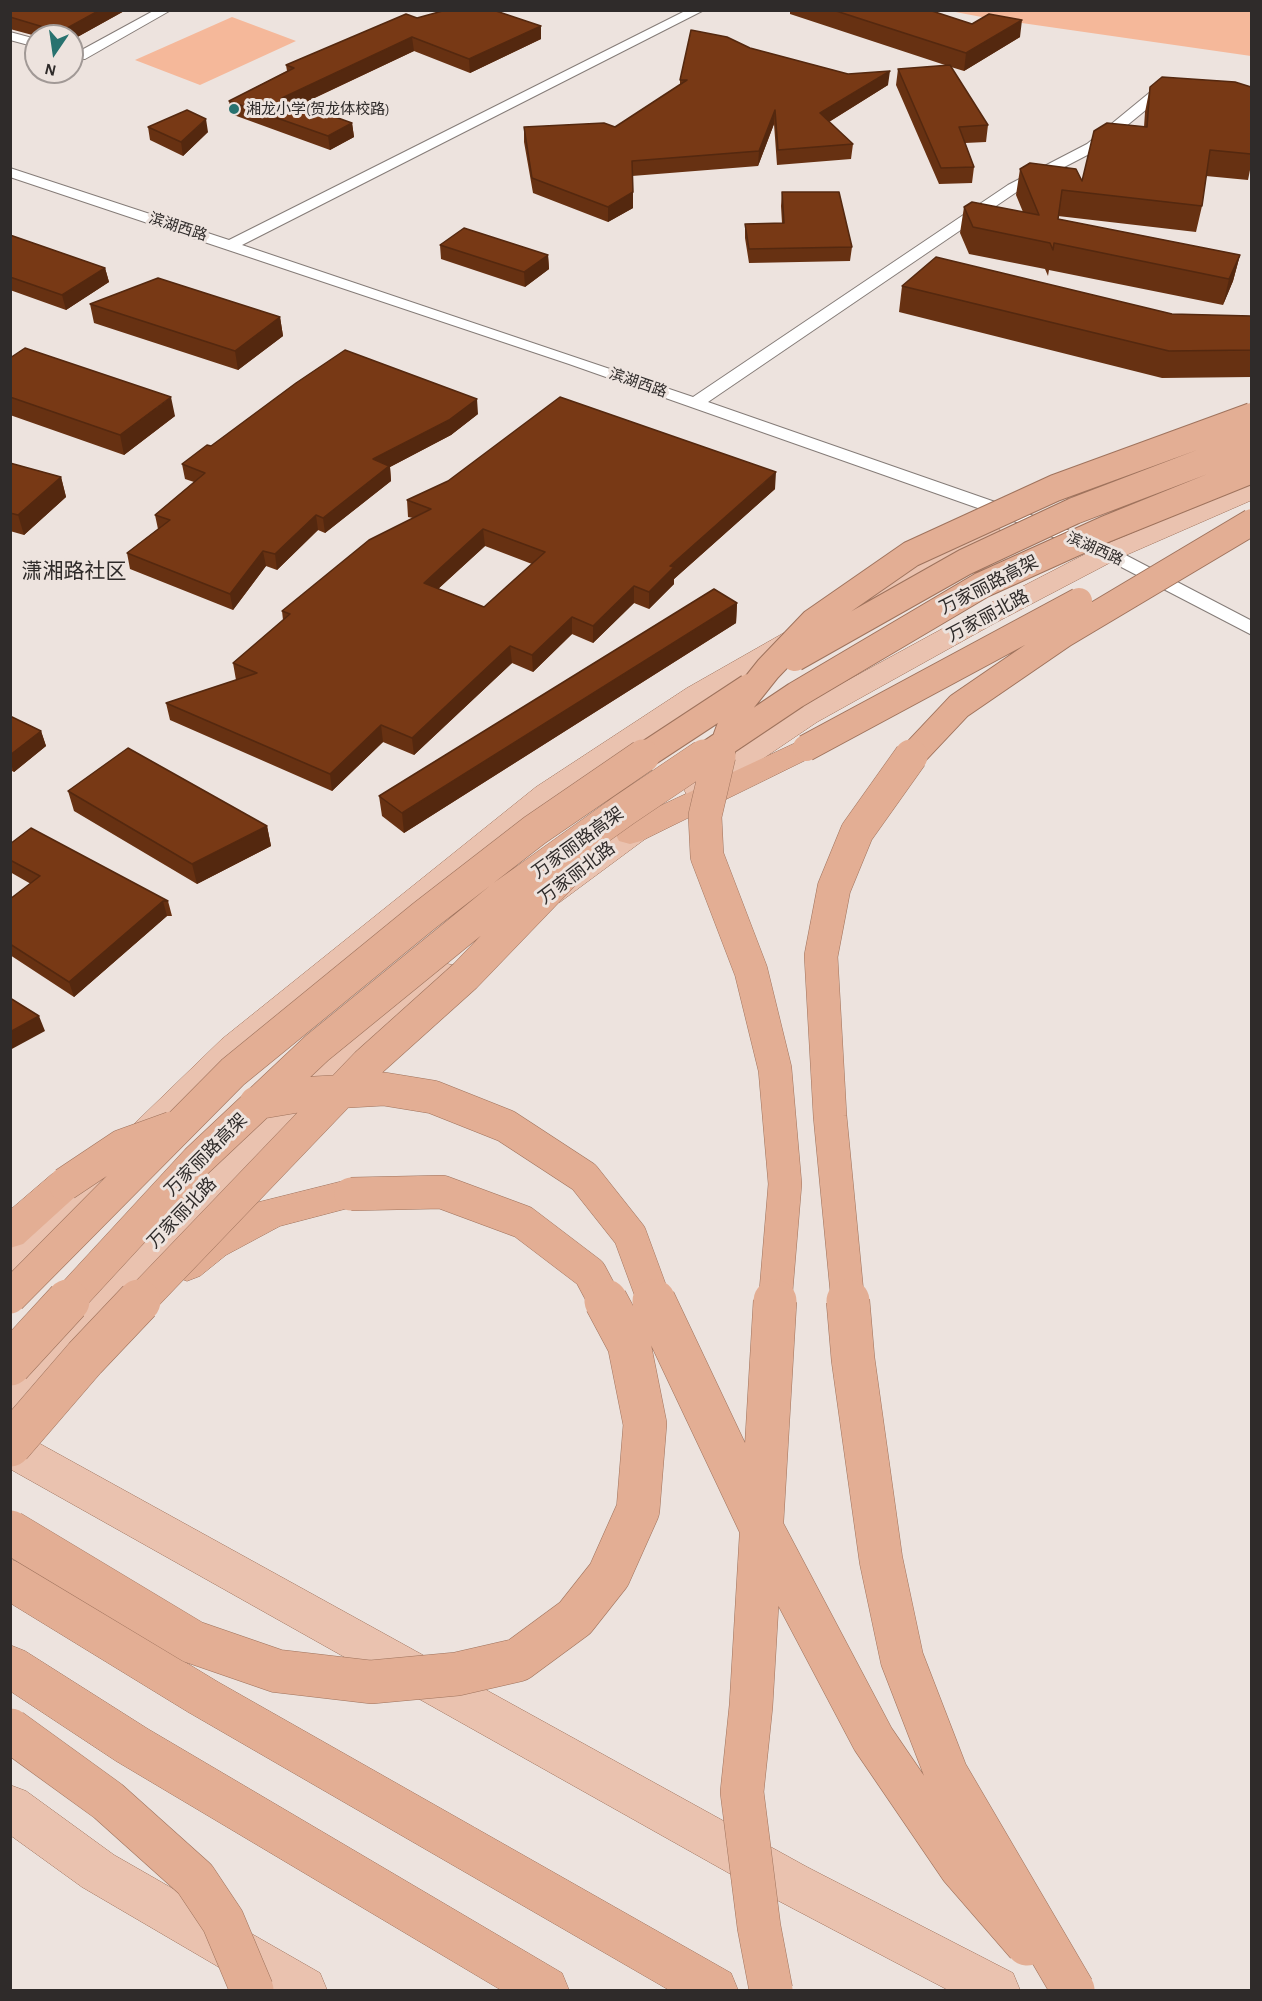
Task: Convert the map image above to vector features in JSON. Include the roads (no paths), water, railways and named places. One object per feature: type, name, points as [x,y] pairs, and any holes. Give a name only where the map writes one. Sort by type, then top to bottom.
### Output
[{"type":"highway","points":[[771,1990],[759,1927],[742,1792],[750,1706],[771,1344],[785,1184],[775,1069],[751,971],[707,856],[705,816],[717,762],[736,708],[768,669],[813,622],[902,560],[1055,488],[1251,416]]},
{"type":"highway","name":"万家丽路高架","points":[[10,1297],[233,1072],[424,916],[534,830],[690,724],[812,647],[965,562],[1074,511],[1251,443]]},
{"type":"highway","name":"万家丽路高架","points":[[10,1364],[196,1161],[317,1048],[501,898],[627,822],[796,695],[982,585],[1106,529],[1251,470]]},
{"type":"highway","points":[[10,1446],[85,1358],[367,1064],[465,976],[627,822],[806,748],[1183,545],[1251,516]]},
{"type":"highway","points":[[1073,1990],[946,1773],[902,1659],[881,1560],[853,1359],[830,1116],[821,957],[834,888],[857,832],[905,763],[959,705],[1064,633],[1251,522]]},
{"type":"highway","points":[[10,1233],[65,1184],[122,1146],[224,1109],[315,1093],[384,1089],[433,1097],[506,1126],[584,1177],[630,1236],[657,1309],[760,1525],[873,1739],[961,1868],[1068,1990]]},
{"type":"highway","points":[[10,1532],[193,1642],[277,1671],[371,1682],[457,1674],[518,1660],[575,1618],[609,1575],[638,1510],[644,1446],[645,1424],[629,1344],[590,1273],[523,1222],[442,1192],[351,1194],[272,1213],[213,1244],[131,1309]]},
{"type":"highway","points":[[10,1579],[203,1697],[714,1990]]},
{"type":"highway","points":[[10,1666],[132,1744],[545,1990]]},
{"type":"highway","points":[[10,1730],[108,1801],[195,1879],[224,1921],[252,1990]]},
{"type":"main road","points":[[10,1268],[234,1047],[547,794],[697,695],[894,581],[1015,515],[1251,428]]},
{"type":"main road","name":"万家丽北路","points":[[10,1403],[153,1242],[276,1114],[627,822],[807,715],[985,617],[1108,552],[1251,490]]},
{"type":"main road","points":[[10,1446],[791,1883],[996,1990]]},
{"type":"main road","points":[[10,1807],[98,1871],[303,1990]]},
{"type":"main road","points":[[791,1883],[948,1990]]},
{"type":"street","points":[[84,54],[165,10]]},
{"type":"street","points":[[231,245],[698,10]]},
{"type":"street","points":[[695,404],[1013,188],[1092,147],[1168,83],[1189,89]]},
{"type":"street","name":"滨湖西路","points":[[10,172],[231,245],[1015,515],[1108,552],[1251,629]]},
{"type":"place","name":"湘龙小学(贺龙体校路)","points":[[234,109]]},
{"type":"district","name":"潇湘路社区","points":[[74,572]]}]
